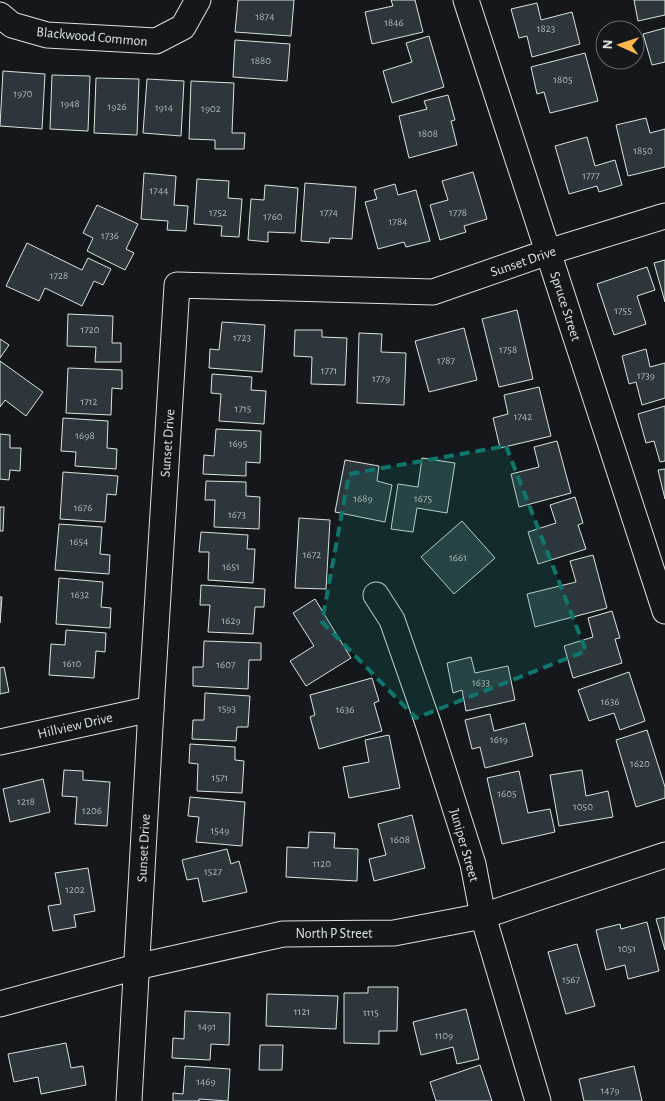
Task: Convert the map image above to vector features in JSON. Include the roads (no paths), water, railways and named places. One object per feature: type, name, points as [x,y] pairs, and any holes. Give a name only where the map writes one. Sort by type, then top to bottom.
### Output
[{"type":"street","name":"Blackwood Common","points":[[0,15],[12,26],[47,34],[156,41],[183,27],[198,0]]},
{"type":"street","name":"Spruce Street","points":[[466,0],[665,611]]},
{"type":"street","name":"Sunset Drive","points":[[129,1101],[177,285],[432,292],[548,252],[665,216]]},
{"type":"street","name":"Juniper Street","points":[[376,595],[392,620],[428,723],[473,864],[483,916],[538,1101]]},
{"type":"street","name":"Hillview Drive","points":[[0,742],[151,708]]},
{"type":"street","name":"North P Street","points":[[0,1004],[136,967],[283,934],[394,933],[483,916],[665,855]]}]
